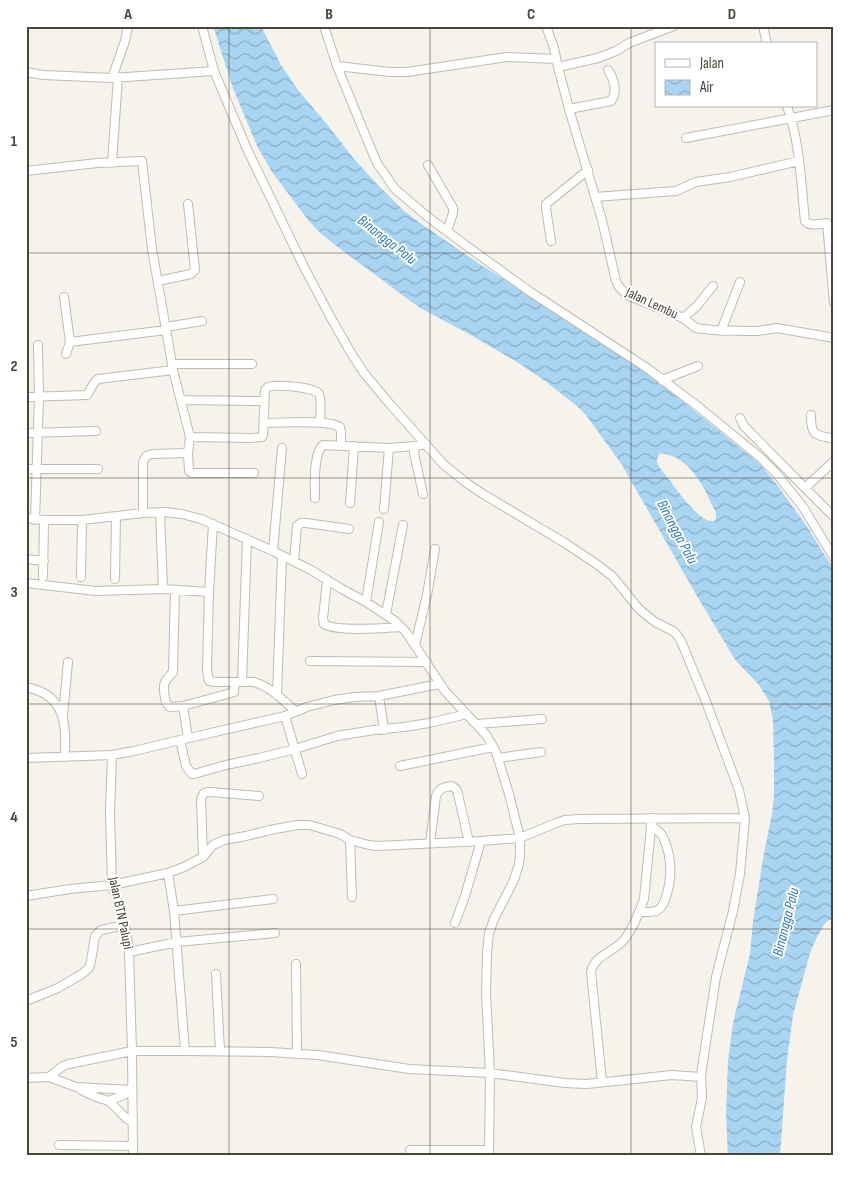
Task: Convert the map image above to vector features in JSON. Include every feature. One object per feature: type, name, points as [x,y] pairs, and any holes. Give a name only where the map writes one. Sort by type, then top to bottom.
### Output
[{"type":"street","points":[[112,163],[115,78],[128,26]]},
{"type":"street","points":[[202,26],[214,71],[247,149],[304,267],[335,326],[364,373],[444,465],[468,484],[598,565],[613,577],[639,609],[655,622],[673,631],[678,636],[696,676],[739,790],[745,818],[740,874],[733,911],[716,977],[701,1077],[702,1098],[696,1126],[701,1156]]},
{"type":"street","points":[[324,26],[377,163],[395,189],[428,217],[529,291],[639,363],[761,458],[776,473],[803,507],[834,558]]},
{"type":"street","name":"Jalan Lembu","points":[[546,26],[554,48],[569,109],[588,170],[619,287],[623,292],[683,318],[696,328],[721,331],[758,331],[777,328],[834,338]]},
{"type":"street","points":[[338,66],[407,72],[507,58],[557,63],[598,58],[616,52],[629,43],[673,26]]},
{"type":"street","points":[[764,26],[767,42]]},
{"type":"street","points":[[569,109],[611,101],[616,91],[608,70]]},
{"type":"street","points":[[26,72],[43,75],[115,78],[214,71]]},
{"type":"street","points":[[788,108],[799,161],[805,221],[810,225],[830,223],[834,303]]},
{"type":"street","points":[[686,138],[834,110]]},
{"type":"street","points":[[26,171],[97,163],[142,161],[152,249],[173,367],[190,437],[189,469],[192,473],[254,473]]},
{"type":"street","points":[[595,197],[676,191],[696,182],[738,175],[799,161]]},
{"type":"street","points":[[428,165],[453,208],[447,231]]},
{"type":"street","points":[[551,241],[546,204],[588,170]]},
{"type":"street","points":[[158,281],[191,274],[195,270],[188,204]]},
{"type":"street","points":[[721,331],[740,282]]},
{"type":"street","points":[[683,318],[697,306],[713,286]]},
{"type":"street","points":[[64,297],[70,342],[66,354]]},
{"type":"street","points":[[70,342],[166,329],[202,320]]},
{"type":"street","points":[[36,520],[39,397],[38,344]]},
{"type":"street","points":[[26,397],[87,395],[92,385],[98,379],[173,367],[252,364]]},
{"type":"street","points":[[662,380],[698,366]]},
{"type":"street","points":[[190,437],[262,437],[265,390],[270,387],[306,388],[318,393],[320,397],[320,422]]},
{"type":"street","points":[[181,400],[264,400]]},
{"type":"street","points":[[811,415],[811,428],[813,432],[817,435],[834,439]]},
{"type":"street","points":[[740,418],[742,424],[833,515]]},
{"type":"street","points":[[264,422],[320,422],[332,424],[340,427],[341,445]]},
{"type":"street","points":[[26,433],[96,431]]},
{"type":"street","points":[[315,498],[316,459],[323,445],[389,448],[426,444]]},
{"type":"street","points":[[350,503],[354,446]]},
{"type":"street","points":[[415,446],[414,453],[423,494]]},
{"type":"street","points":[[273,551],[282,448]]},
{"type":"street","points":[[384,510],[389,448]]},
{"type":"street","points":[[143,513],[143,462],[146,456],[152,454],[188,453]]},
{"type":"street","points":[[805,488],[834,461]]},
{"type":"street","points":[[26,469],[98,469]]},
{"type":"street","points":[[26,518],[36,520],[82,520],[143,513],[193,516],[294,561],[386,614],[401,627],[415,645],[439,684],[477,724],[493,747],[509,794],[520,838],[520,864],[489,933],[486,994],[490,1074],[489,1153],[447,1153],[410,1150]]},
{"type":"street","points":[[160,513],[163,589]]},
{"type":"street","points":[[115,579],[116,516]]},
{"type":"street","points":[[43,577],[44,520]]},
{"type":"street","points":[[81,577],[82,520]]},
{"type":"street","points":[[366,602],[379,522]]},
{"type":"street","points":[[294,561],[297,526],[301,523],[349,529]]},
{"type":"street","points":[[213,524],[209,592],[209,681],[260,684],[278,694],[295,711]]},
{"type":"street","points":[[386,614],[403,525]]},
{"type":"street","points":[[175,590],[172,672],[165,680],[164,686],[167,705],[170,707],[183,706],[234,692],[239,682],[247,539]]},
{"type":"street","points":[[415,645],[427,595],[435,549]]},
{"type":"street","points":[[278,694],[282,556]]},
{"type":"street","points":[[26,559],[44,561]]},
{"type":"street","points":[[327,580],[323,618],[326,626],[375,629],[401,627]]},
{"type":"street","points":[[26,584],[96,590],[163,589],[209,592]]},
{"type":"street","points":[[310,661],[426,662]]},
{"type":"street","points":[[65,757],[66,731],[63,716],[68,662]]},
{"type":"street","points":[[26,758],[112,755],[134,752],[285,716],[295,711],[334,700],[379,696],[439,684]]},
{"type":"street","points":[[26,687],[47,694],[57,705],[63,716]]},
{"type":"street","points":[[379,696],[384,730]]},
{"type":"street","points":[[183,706],[186,766],[192,774],[295,749],[337,736],[429,723],[467,714]]},
{"type":"street","points":[[285,716],[302,774]]},
{"type":"street","points":[[477,724],[542,720]]},
{"type":"street","points":[[400,766],[493,747]]},
{"type":"street","points":[[498,758],[541,752]]},
{"type":"street","name":"Jalan BTN Palupi","points":[[112,755],[110,813],[112,884],[125,925],[129,952],[132,1051],[132,1156]]},
{"type":"street","points":[[430,843],[438,790],[452,786],[457,790],[469,842]]},
{"type":"street","points":[[203,857],[201,799],[204,793],[259,796]]},
{"type":"street","points":[[26,896],[112,884],[168,873],[203,857],[213,845],[224,840],[297,825],[309,825],[340,834],[350,840],[377,846],[520,838],[565,820],[652,821],[745,818]]},
{"type":"street","points":[[639,912],[651,912],[663,906],[670,879],[671,871],[665,840],[652,821]]},
{"type":"street","points":[[602,1082],[591,972],[592,966],[597,959],[622,941],[639,912],[644,899],[652,821]]},
{"type":"street","points":[[350,840],[352,897]]},
{"type":"street","points":[[455,923],[481,841]]},
{"type":"street","points":[[168,873],[177,942],[185,1051]]},
{"type":"street","points":[[174,911],[273,899]]},
{"type":"street","points":[[26,1001],[58,988],[82,974],[89,968],[97,933],[101,930],[125,925]]},
{"type":"street","points":[[129,952],[177,942],[275,933]]},
{"type":"street","points":[[296,964],[297,1054]]},
{"type":"street","points":[[216,974],[220,1051]]},
{"type":"street","points":[[49,1077],[70,1064],[132,1051],[220,1051],[318,1055],[409,1070],[490,1074],[565,1083],[587,1084],[672,1075],[701,1077]]},
{"type":"street","points":[[26,1078],[49,1077],[76,1087],[109,1101],[133,1123]]},
{"type":"street","points":[[76,1087],[132,1091]]},
{"type":"street","points":[[109,1101],[132,1091]]},
{"type":"street","points":[[59,1145],[132,1146]]},
{"type":"water","name":"Binangga Palu","points":[[213,26],[261,26],[281,65],[298,90],[354,159],[402,209],[478,263],[649,374],[762,466],[808,528],[834,570],[834,920],[829,920],[825,923],[810,953],[793,1015],[787,1060],[780,1156],[728,1156],[726,1115],[728,1061],[733,1023],[750,954],[753,921],[774,796],[773,720],[769,701],[759,685],[736,661],[622,465],[586,415],[545,381],[517,362],[420,308],[320,233],[272,172],[257,146],[233,88]],"holes":[[[660,453],[671,456],[689,467],[696,475],[716,513],[715,521],[709,521],[696,512],[660,469],[657,461]]]}]
